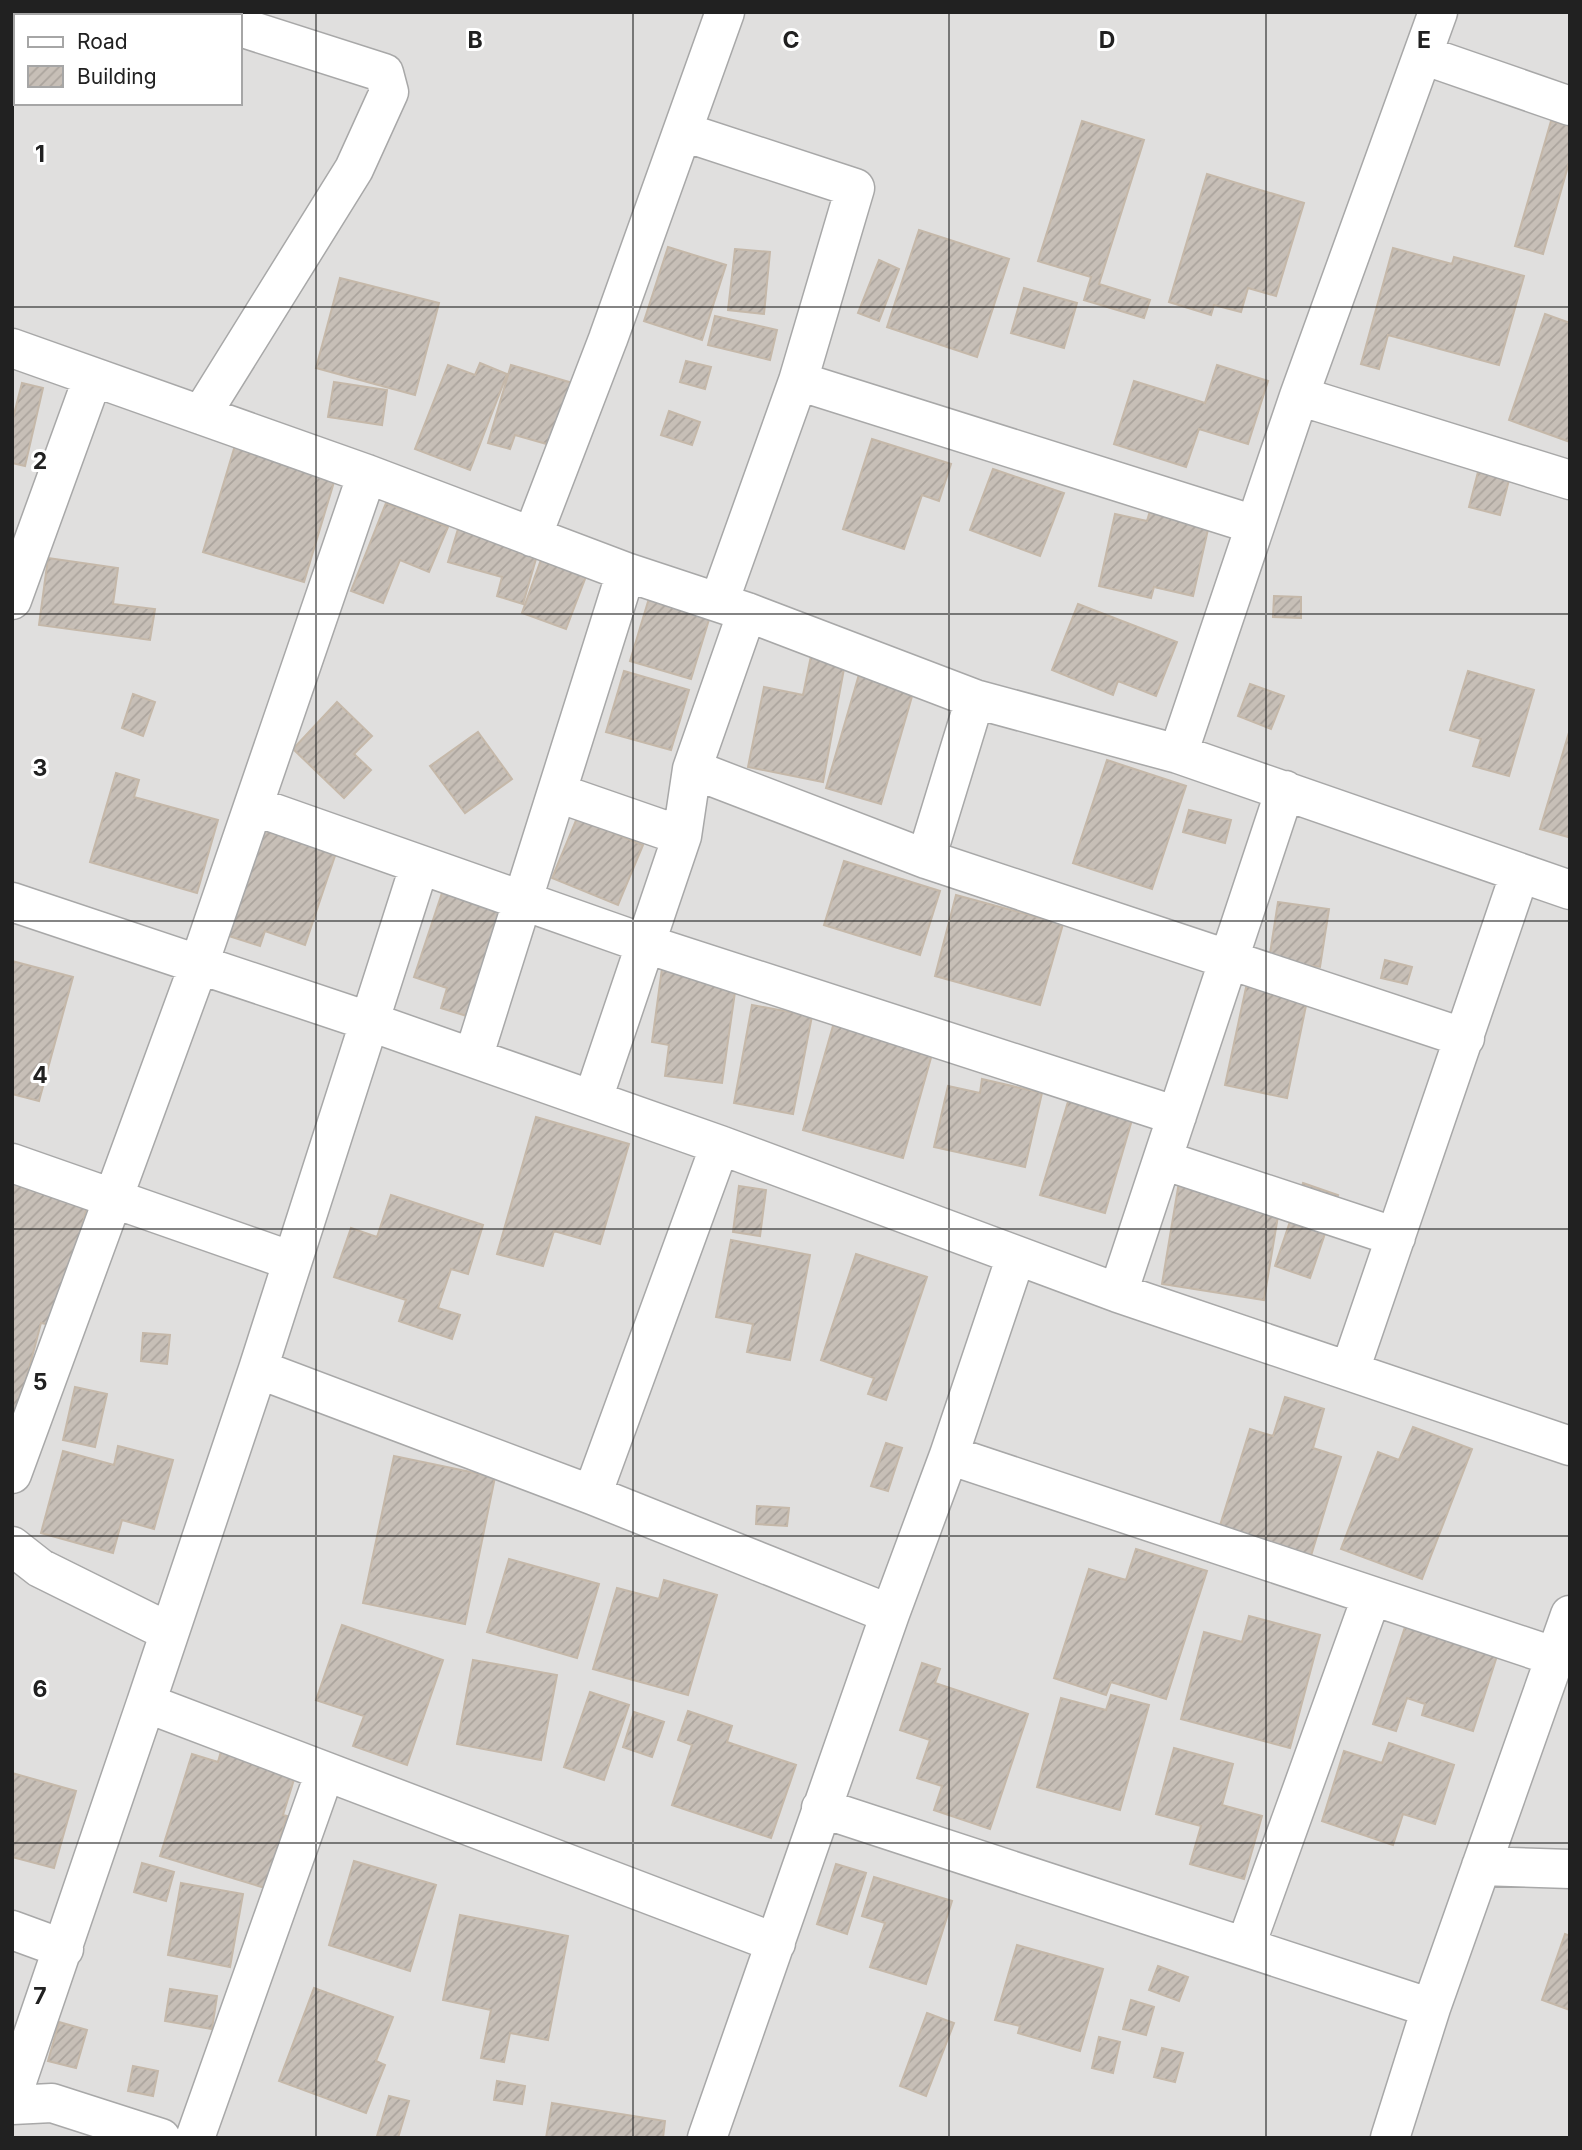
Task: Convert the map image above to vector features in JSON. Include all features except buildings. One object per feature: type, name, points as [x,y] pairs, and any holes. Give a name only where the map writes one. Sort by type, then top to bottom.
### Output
[{"type":"street","points":[[533,537],[684,132],[725,12]]},
{"type":"street","points":[[1178,754],[1299,396],[1438,12]]},
{"type":"street","points":[[201,415],[354,169],[389,92],[384,73],[242,27]]},
{"type":"street","points":[[1423,55],[1570,106]]},
{"type":"street","points":[[593,1099],[643,943],[682,836],[692,769],[733,607],[855,188],[684,132]]},
{"type":"street","points":[[12,348],[366,474],[626,572],[733,607],[975,699],[1178,754],[1570,890]]},
{"type":"street","points":[[12,600],[93,377]]},
{"type":"street","points":[[798,381],[1255,525]]},
{"type":"street","points":[[1299,396],[1570,480]]},
{"type":"street","points":[[12,1474],[199,964],[366,474]]},
{"type":"street","points":[[473,1058],[626,572]]},
{"type":"street","points":[[926,859],[975,699]]},
{"type":"street","points":[[692,769],[926,859],[1465,1038]]},
{"type":"street","points":[[1118,1293],[1285,790]]},
{"type":"street","points":[[558,793],[682,836]]},
{"type":"street","points":[[254,806],[643,943],[1178,1116]]},
{"type":"street","points":[[12,2096],[64,1949],[258,1369],[419,866]]},
{"type":"street","points":[[1350,1370],[1520,873]]},
{"type":"street","points":[[12,902],[593,1099],[1118,1293],[1570,1446]]},
{"type":"street","points":[[592,1495],[720,1144]]},
{"type":"street","points":[[1163,1160],[1396,1237]]},
{"type":"street","points":[[12,1163],[292,1261]]},
{"type":"street","points":[[708,2138],[821,1808],[949,1455],[1016,1256]]},
{"type":"street","points":[[258,1369],[592,1495],[890,1614]]},
{"type":"street","points":[[949,1455],[1371,1598],[1556,1657]]},
{"type":"street","points":[[12,1546],[40,1568],[169,1632]]},
{"type":"street","points":[[1246,1945],[1371,1598]]},
{"type":"street","points":[[1394,2137],[1431,2008],[1570,1615]]},
{"type":"street","points":[[146,1703],[776,1943]]},
{"type":"street","points":[[195,2138],[325,1772]]},
{"type":"street","points":[[821,1808],[1246,1945],[1431,2008]]},
{"type":"street","points":[[1482,1866],[1570,1869]]},
{"type":"street","points":[[12,1930],[64,1949]]},
{"type":"street","points":[[12,2105],[52,2103],[161,2138]]},
{"type":"shaded area","points":[[12,12],[1570,12],[1570,2138],[12,2138]]}]
